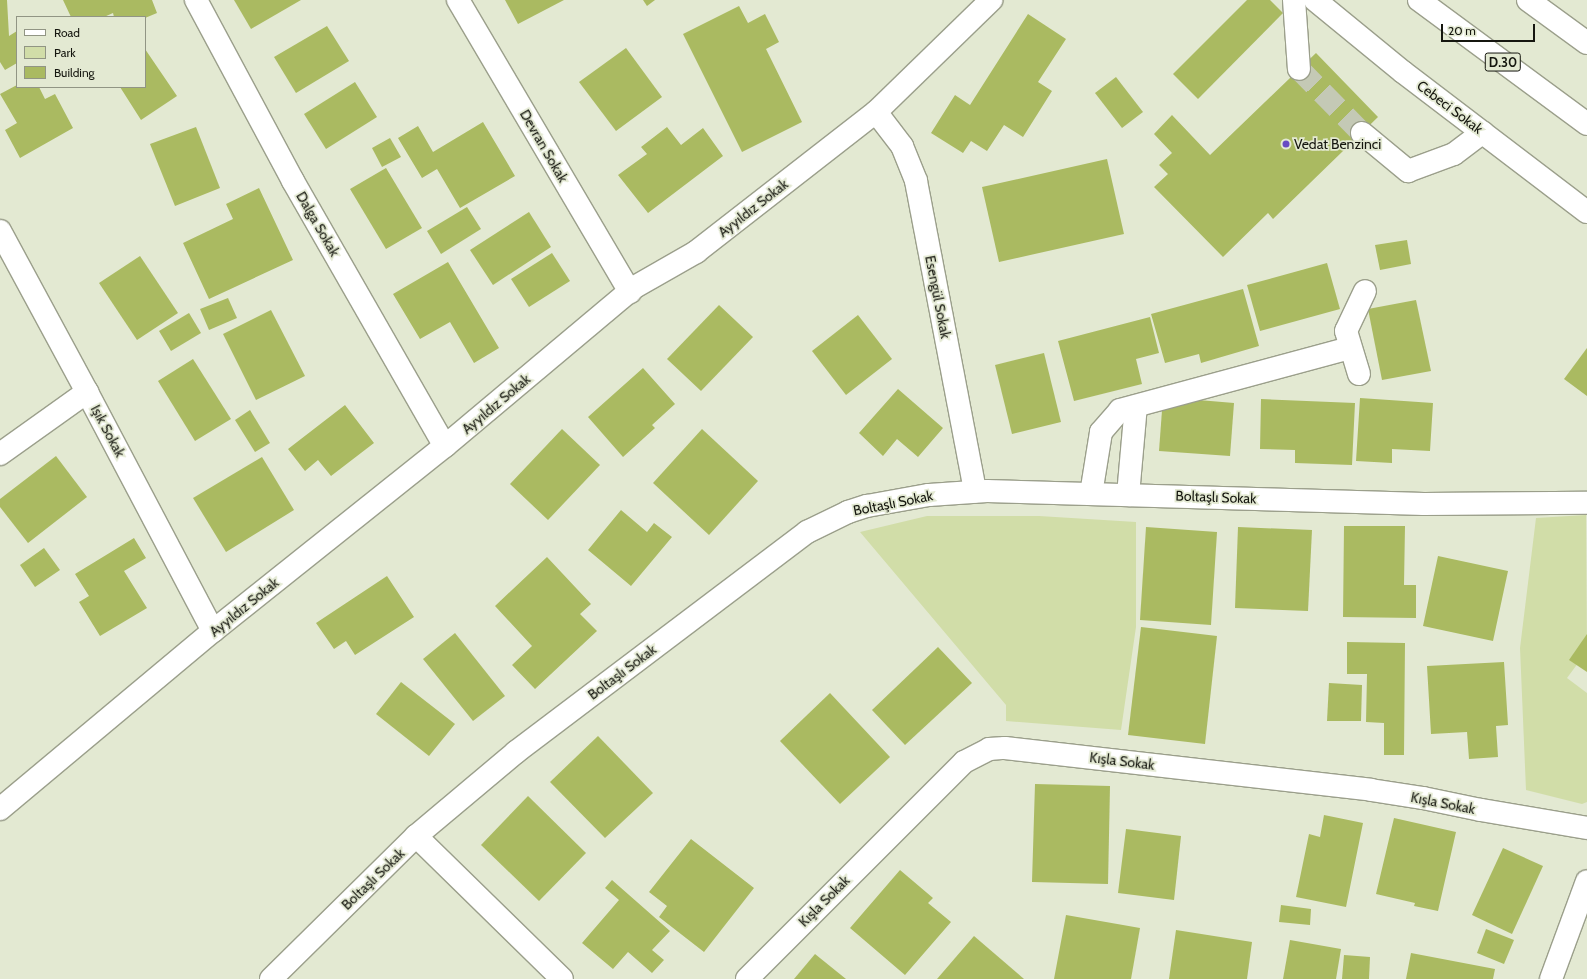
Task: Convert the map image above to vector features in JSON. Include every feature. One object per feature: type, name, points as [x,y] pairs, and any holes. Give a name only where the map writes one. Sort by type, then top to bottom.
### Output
[{"type":"main road","name":"Dalga Sokak","points":[[196,0],[293,181],[445,446]]},
{"type":"main road","name":"Devran Sokak","points":[[458,0],[630,292]]},
{"type":"main road","name":"Ayyıldız Sokak","points":[[0,809],[213,631],[445,446],[633,288],[696,252],[876,112],[991,0]]},
{"type":"main road","points":[[1294,0],[1299,69]]},
{"type":"main road","name":"Cebeci Sokak","points":[[1315,0],[1403,72],[1587,212]]},
{"type":"main road","name":"D.30","points":[[1419,0],[1587,124]]},
{"type":"main road","points":[[1528,0],[1587,43]]},
{"type":"main road","name":"Esengül Sokak","points":[[876,112],[902,146],[916,181],[975,491]]},
{"type":"main road","points":[[1362,133],[1408,171],[1454,154],[1483,132]]},
{"type":"main road","name":"Işık Sokak","points":[[0,231],[213,631]]},
{"type":"main road","points":[[1359,374],[1346,331],[1365,291]]},
{"type":"main road","points":[[1091,494],[1101,432],[1120,410],[1350,348]]},
{"type":"main road","points":[[0,454],[87,392]]},
{"type":"main road","points":[[1128,495],[1136,406]]},
{"type":"main road","name":"Boltaşlı Sokak","points":[[271,979],[416,836],[516,752],[807,532],[848,512],[867,506],[929,495],[975,491],[1424,504],[1587,503]]},
{"type":"main road","name":"Kışla Sokak","points":[[747,979],[964,762],[975,755],[990,749],[1005,748],[1371,790],[1587,828]]},
{"type":"main road","points":[[416,836],[562,979]]},
{"type":"main road","points":[[1551,979],[1587,881]]},
{"type":"green space","points":[[1586,515],[1587,651],[1567,678],[1587,693],[1587,802],[1582,804],[1526,790],[1520,648],[1536,518]]},
{"type":"green space","points":[[927,516],[1039,516],[1136,522],[1136,627],[1121,730],[1006,721],[1006,705],[860,532]]},
{"type":"building","points":[[0,0],[7,0],[9,36],[16,32],[16,64],[5,70],[0,62]]},
{"type":"building","points":[[63,0],[152,0],[157,13],[146,18],[146,16],[114,16],[113,13],[106,16],[71,16]]},
{"type":"building","points":[[234,0],[301,0],[251,29]]},
{"type":"building","points":[[505,0],[564,0],[518,24]]},
{"type":"building","points":[[643,0],[655,0],[647,6]]},
{"type":"building","points":[[1247,0],[1270,0],[1283,13],[1198,99],[1173,74]]},
{"type":"building","points":[[739,6],[748,23],[765,14],[779,42],[766,49],[802,122],[742,152],[683,34]]},
{"type":"building","points":[[1028,14],[1066,39],[1038,82],[1052,91],[1023,137],[1004,125],[987,151],[971,141],[963,153],[931,133],[955,95],[970,105]]},
{"type":"building","points":[[327,26],[349,61],[296,93],[274,57]]},
{"type":"building","points":[[626,48],[662,97],[616,131],[579,82]]},
{"type":"building","points":[[146,50],[177,96],[141,120],[121,88],[146,88]]},
{"type":"building","name":"Vedat Benzinci","points":[[1316,53],[1378,117],[1273,219],[1268,213],[1223,257],[1154,187],[1168,174],[1159,165],[1172,153],[1154,134],[1172,115],[1210,155]]},
{"type":"building","points":[[1116,77],[1143,112],[1122,128],[1095,93]]},
{"type":"building","points":[[355,82],[377,117],[326,149],[304,114]]},
{"type":"building","points":[[16,86],[16,88],[40,88],[45,99],[55,94],[73,128],[20,158],[5,130],[17,123],[0,94]]},
{"type":"building","points":[[483,122],[515,176],[460,208],[437,169],[422,178],[398,138],[418,126],[433,152]]},
{"type":"building","points":[[196,127],[220,188],[175,206],[150,144]]},
{"type":"building","points":[[667,127],[681,145],[703,128],[723,156],[648,213],[618,175],[647,154],[641,147]]},
{"type":"building","points":[[390,138],[401,157],[382,167],[372,148]]},
{"type":"building","points":[[1107,159],[1124,234],[999,262],[982,187]]},
{"type":"building","points":[[386,168],[422,228],[386,249],[350,189]]},
{"type":"building","points":[[259,188],[293,260],[209,299],[183,243],[233,219],[226,204]]},
{"type":"building","points":[[467,207],[481,229],[441,254],[427,231]]},
{"type":"building","points":[[529,212],[551,247],[493,285],[470,250]]},
{"type":"building","points":[[1407,240],[1411,264],[1380,270],[1375,245]]},
{"type":"building","points":[[552,253],[570,281],[529,307],[511,279]]},
{"type":"building","points":[[140,256],[178,313],[137,340],[99,283]]},
{"type":"building","points":[[448,262],[499,348],[474,363],[450,322],[420,339],[393,294]]},
{"type":"building","points":[[1327,263],[1340,309],[1260,331],[1247,285]]},
{"type":"building","points":[[1243,289],[1259,346],[1201,363],[1199,354],[1165,363],[1151,314]]},
{"type":"building","points":[[228,298],[237,318],[209,330],[200,309]]},
{"type":"building","points":[[1416,300],[1431,371],[1382,380],[1368,309]]},
{"type":"building","points":[[719,305],[753,337],[701,391],[667,359]]},
{"type":"building","points":[[271,310],[305,376],[256,400],[223,334]]},
{"type":"building","points":[[189,313],[201,333],[171,351],[159,331]]},
{"type":"building","points":[[858,315],[892,359],[846,395],[812,351]]},
{"type":"building","points":[[1150,317],[1159,353],[1136,359],[1142,384],[1074,401],[1058,341]]},
{"type":"building","points":[[1587,348],[1587,396],[1564,379]]},
{"type":"building","points":[[1044,353],[1061,422],[1012,434],[995,365]]},
{"type":"building","points":[[193,359],[231,419],[195,441],[158,381]]},
{"type":"building","points":[[643,368],[675,404],[652,425],[655,428],[623,457],[588,417]]},
{"type":"building","points":[[898,389],[943,428],[918,457],[897,439],[883,456],[859,433]]},
{"type":"building","points":[[1163,397],[1234,403],[1230,456],[1159,451]]},
{"type":"building","points":[[1360,398],[1433,403],[1430,451],[1392,449],[1392,463],[1356,461]]},
{"type":"building","points":[[1261,399],[1355,403],[1352,465],[1295,463],[1295,450],[1260,449]]},
{"type":"building","points":[[345,405],[374,443],[331,476],[318,460],[305,471],[288,449]]},
{"type":"building","points":[[250,410],[270,443],[255,452],[235,420]]},
{"type":"building","points":[[562,429],[600,465],[548,520],[510,484]]},
{"type":"building","points":[[702,429],[758,481],[709,535],[653,483]]},
{"type":"building","points":[[56,456],[87,497],[28,543],[0,507],[0,499]]},
{"type":"building","points":[[262,457],[294,510],[226,552],[193,498]]},
{"type":"building","points":[[621,510],[647,532],[654,523],[672,537],[631,586],[588,550]]},
{"type":"building","points":[[1344,526],[1405,526],[1404,585],[1416,585],[1416,618],[1343,617]]},
{"type":"building","points":[[1146,527],[1217,532],[1211,625],[1140,620]]},
{"type":"building","points":[[1238,527],[1312,530],[1308,611],[1235,608]]},
{"type":"building","points":[[134,538],[146,558],[124,571],[147,608],[100,636],[79,602],[89,596],[75,574]]},
{"type":"building","points":[[44,548],[60,570],[35,587],[20,565]]},
{"type":"building","points":[[1438,556],[1508,571],[1493,641],[1423,626]]},
{"type":"building","points":[[547,557],[591,604],[580,614],[597,631],[535,689],[512,665],[532,646],[495,606]]},
{"type":"building","points":[[387,576],[414,617],[355,655],[346,641],[334,649],[316,623]]},
{"type":"building","points":[[1141,627],[1217,636],[1205,744],[1128,735]]},
{"type":"building","points":[[455,633],[505,696],[473,721],[423,659]]},
{"type":"building","points":[[1587,634],[1587,672],[1569,660]]},
{"type":"building","points":[[1347,642],[1405,643],[1404,755],[1384,755],[1384,723],[1366,722],[1367,674],[1347,674]]},
{"type":"building","points":[[938,647],[972,683],[905,745],[872,710]]},
{"type":"building","points":[[1504,662],[1508,725],[1496,726],[1498,757],[1469,759],[1467,732],[1431,734],[1427,666]]},
{"type":"building","points":[[401,682],[455,724],[429,756],[376,714]]},
{"type":"building","points":[[1329,683],[1362,685],[1361,721],[1327,721]]},
{"type":"building","points":[[830,693],[890,757],[840,804],[780,741]]},
{"type":"building","points":[[598,736],[653,793],[605,838],[550,782]]},
{"type":"building","points":[[1035,784],[1110,786],[1108,884],[1032,882]]},
{"type":"building","points":[[528,796],[586,853],[539,901],[481,845]]},
{"type":"building","points":[[1324,815],[1363,823],[1346,907],[1296,897],[1309,834],[1320,837]]},
{"type":"building","points":[[1394,818],[1456,832],[1438,911],[1414,906],[1415,903],[1376,894]]},
{"type":"building","points":[[1126,829],[1181,836],[1174,900],[1118,893]]},
{"type":"building","points":[[691,839],[754,888],[704,952],[659,917],[667,906],[649,892]]},
{"type":"building","points":[[1503,848],[1543,866],[1512,934],[1472,915]]},
{"type":"building","points":[[900,870],[933,898],[928,903],[951,922],[905,975],[850,928]]},
{"type":"building","points":[[612,880],[670,931],[652,950],[664,960],[652,973],[628,952],[613,969],[582,943],[619,900],[605,888]]},
{"type":"building","points":[[1281,905],[1311,909],[1310,925],[1279,922]]},
{"type":"building","points":[[1066,915],[1140,928],[1131,979],[1054,979]]},
{"type":"building","points":[[1486,929],[1514,940],[1504,964],[1477,953]]},
{"type":"building","points":[[1176,930],[1252,942],[1247,979],[1169,979]]},
{"type":"building","points":[[974,936],[1024,979],[937,979]]},
{"type":"building","points":[[1290,940],[1341,949],[1336,979],[1283,979]]},
{"type":"building","points":[[1411,953],[1495,969],[1493,979],[1406,979]]},
{"type":"building","points":[[815,954],[846,979],[794,979]]},
{"type":"building","points":[[1344,955],[1370,957],[1369,979],[1342,979]]},
{"type":"tunnel","points":[[1299,69],[1362,133]]},
{"type":"place","name":"Vedat Benzinci","points":[[1286,144]]}]
